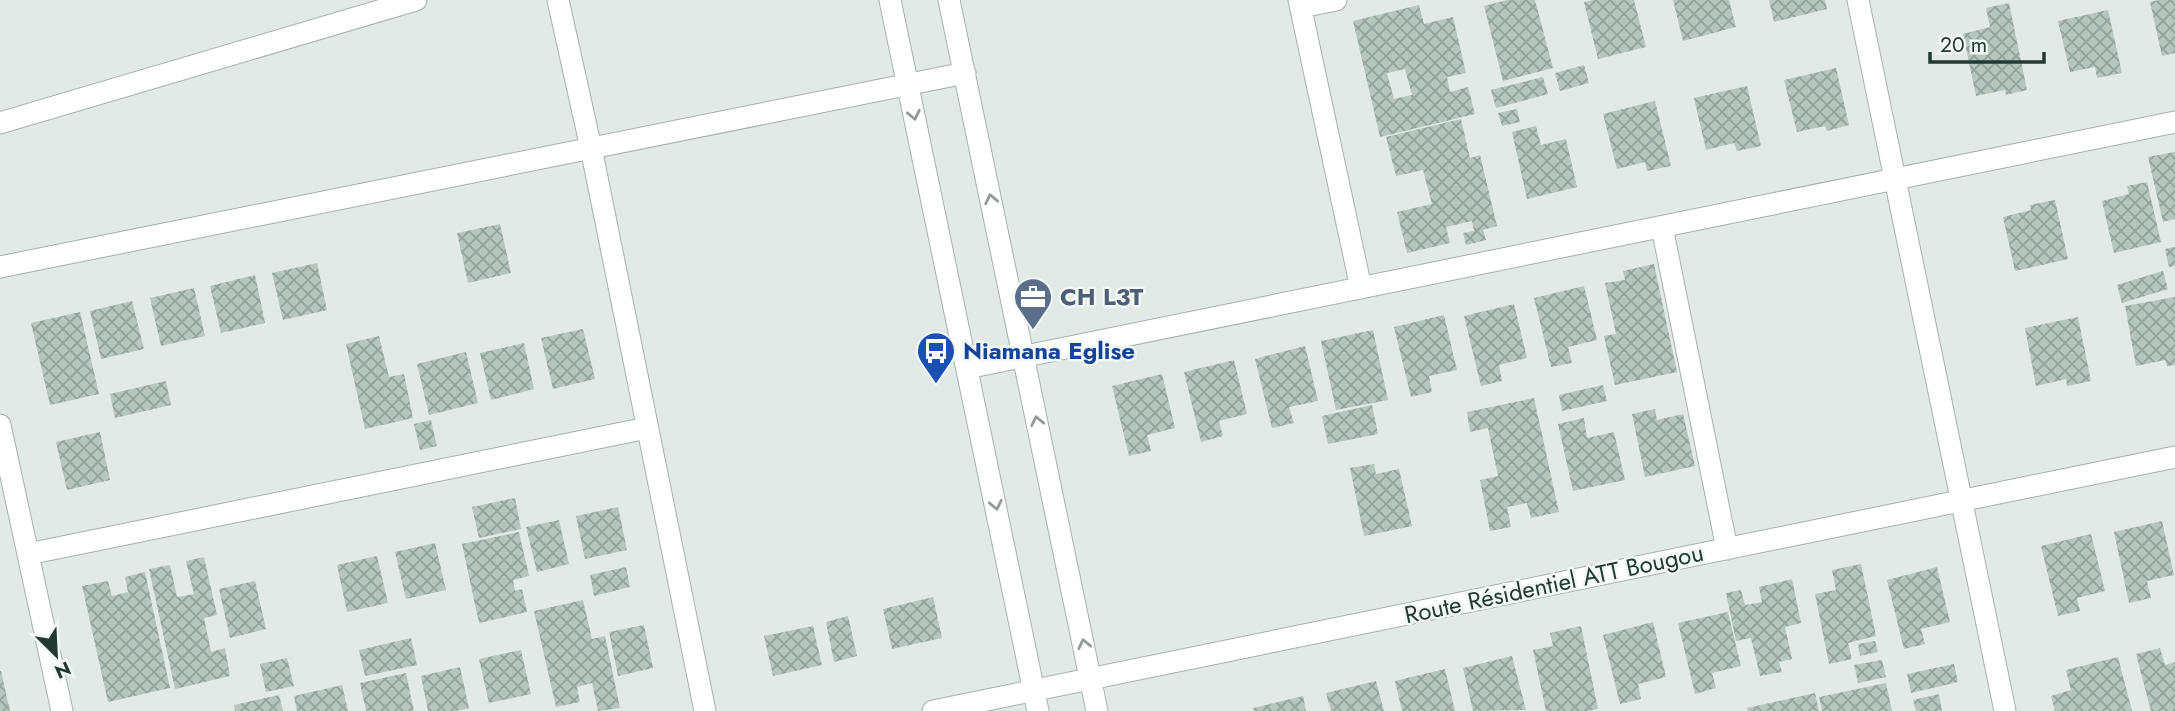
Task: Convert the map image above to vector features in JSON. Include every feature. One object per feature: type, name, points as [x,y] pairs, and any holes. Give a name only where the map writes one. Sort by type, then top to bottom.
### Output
[{"type":"street","points":[[558,0],[591,148],[705,711]]},
{"type":"street","points":[[890,0],[1036,701]]},
{"type":"street","points":[[949,0],[1097,711]]},
{"type":"street","points":[[1336,0],[1300,4],[1361,288]]},
{"type":"street","points":[[1858,0],[2005,711]]},
{"type":"street","points":[[0,123],[402,2]]},
{"type":"street","points":[[0,267],[965,73]]},
{"type":"street","points":[[967,368],[2175,122]]},
{"type":"street","points":[[1662,227],[1727,549]]},
{"type":"street","points":[[0,425],[62,711]]},
{"type":"street","points":[[28,554],[647,428]]},
{"type":"street","name":"Route Résidentiel ATT Bougou","points":[[933,711],[1036,701],[1091,679],[2175,457]]},
{"type":"building","points":[[1507,0],[1535,0],[1553,68],[1503,81],[1484,6]]},
{"type":"building","points":[[1634,0],[1646,47],[1598,59],[1584,2]]},
{"type":"building","points":[[1673,0],[1729,0],[1736,27],[1683,41]]},
{"type":"building","points":[[1769,0],[1825,0],[1827,9],[1774,22]]},
{"type":"building","points":[[2175,0],[2175,53],[2162,56],[2150,2]]},
{"type":"building","points":[[2009,3],[2027,90],[2006,95],[2005,90],[1976,96],[1963,34],[1990,27],[1986,8]]},
{"type":"building","points":[[1419,5],[1424,24],[1453,17],[1466,73],[1447,77],[1450,92],[1468,87],[1475,114],[1380,137],[1353,21]],"holes":[[[1405,69],[1412,95],[1394,99],[1387,73]]]},
{"type":"building","points":[[2108,10],[2122,73],[2097,78],[2095,67],[2070,72],[2058,21]]},
{"type":"building","points":[[1584,65],[1589,83],[1560,91],[1555,73]]},
{"type":"building","points":[[1836,68],[1849,125],[1827,131],[1825,126],[1797,132],[1784,80]]},
{"type":"building","points":[[1543,77],[1548,94],[1496,108],[1491,90]]},
{"type":"building","points":[[1747,86],[1761,146],[1737,151],[1734,143],[1706,150],[1694,98]]},
{"type":"building","points":[[1655,101],[1671,166],[1647,171],[1645,162],[1617,169],[1603,114]]},
{"type":"building","points":[[1517,109],[1520,122],[1502,126],[1498,113]]},
{"type":"building","points":[[1461,119],[1470,158],[1480,155],[1497,226],[1483,230],[1486,240],[1466,245],[1463,233],[1474,231],[1472,221],[1446,227],[1450,243],[1407,253],[1397,212],[1432,204],[1423,170],[1396,176],[1386,137]]},
{"type":"building","points":[[1536,126],[1541,145],[1566,139],[1577,187],[1527,199],[1512,132]]},
{"type":"building","points":[[2175,152],[2175,219],[2163,222],[2148,157]]},
{"type":"building","points":[[2147,182],[2161,242],[2114,253],[2102,201],[2129,194],[2127,186]]},
{"type":"building","points":[[2055,200],[2068,259],[2015,271],[2003,217],[2031,210],[2030,205]]},
{"type":"building","points":[[500,224],[511,273],[468,283],[457,233]]},
{"type":"building","points":[[2175,247],[2175,266],[2169,267],[2165,249]]},
{"type":"building","points":[[317,263],[327,310],[283,320],[272,273]]},
{"type":"building","points":[[1654,264],[1677,372],[1615,385],[1604,336],[1616,334],[1605,283],[1625,280],[1623,271]]},
{"type":"building","points":[[2163,271],[2168,289],[2122,303],[2117,285]]},
{"type":"building","points":[[255,275],[265,323],[221,333],[210,286]]},
{"type":"building","points":[[1584,286],[1597,340],[1568,347],[1572,363],[1551,367],[1534,298]]},
{"type":"building","points":[[194,288],[205,336],[161,346],[150,298]]},
{"type":"building","points":[[2175,297],[2175,365],[2167,366],[2165,360],[2136,366],[2125,306]]},
{"type":"building","points":[[132,301],[144,349],[101,359],[90,311]]},
{"type":"building","points":[[1514,304],[1527,358],[1499,365],[1502,381],[1481,386],[1464,316]]},
{"type":"building","points":[[80,312],[99,394],[50,405],[31,323]]},
{"type":"building","points":[[1444,315],[1457,370],[1429,376],[1432,392],[1411,397],[1394,327]]},
{"type":"building","points":[[2078,317],[2091,381],[2067,386],[2066,379],[2036,386],[2025,328]]},
{"type":"building","points":[[583,329],[595,379],[553,389],[541,338]]},
{"type":"building","points":[[1373,330],[1388,400],[1336,410],[1321,341]]},
{"type":"building","points":[[379,336],[389,377],[404,374],[413,418],[365,429],[346,344]]},
{"type":"building","points":[[524,343],[534,389],[491,400],[480,353]]},
{"type":"building","points":[[1305,346],[1318,401],[1289,407],[1294,423],[1272,428],[1255,359]]},
{"type":"building","points":[[466,352],[478,403],[429,415],[417,364]]},
{"type":"building","points":[[1234,360],[1247,414],[1219,421],[1223,436],[1201,442],[1184,372]]},
{"type":"building","points":[[1162,374],[1175,428],[1147,435],[1151,451],[1129,456],[1112,386]]},
{"type":"building","points":[[166,381],[171,405],[115,418],[110,394]]},
{"type":"building","points":[[1603,385],[1607,401],[1562,411],[1559,395]]},
{"type":"building","points":[[1534,398],[1559,512],[1531,518],[1527,503],[1507,507],[1511,527],[1490,531],[1480,480],[1498,476],[1488,428],[1470,432],[1467,412]]},
{"type":"building","points":[[1372,405],[1378,434],[1328,444],[1322,416]]},
{"type":"building","points":[[1655,409],[1657,420],[1683,414],[1695,466],[1645,477],[1632,414]]},
{"type":"building","points":[[1584,418],[1587,438],[1614,432],[1625,480],[1573,491],[1558,424]]},
{"type":"building","points":[[431,420],[437,446],[420,450],[414,424]]},
{"type":"building","points":[[100,432],[110,480],[67,490],[56,442]]},
{"type":"building","points":[[1374,464],[1376,474],[1399,469],[1412,526],[1364,536],[1350,468]]},
{"type":"building","points":[[515,498],[521,529],[479,538],[472,507]]},
{"type":"building","points":[[618,507],[627,550],[585,559],[576,516]]},
{"type":"building","points":[[559,520],[569,564],[537,572],[526,527]]},
{"type":"building","points":[[2162,521],[2174,575],[2147,581],[2151,598],[2129,603],[2114,532]]},
{"type":"building","points":[[519,532],[529,576],[513,580],[515,591],[522,589],[527,612],[479,623],[462,544]]},
{"type":"building","points":[[2091,534],[2105,591],[2077,598],[2080,611],[2058,616],[2041,546]]},
{"type":"building","points":[[435,543],[446,590],[406,599],[395,552]]},
{"type":"building","points":[[377,556],[388,603],[347,612],[337,565]]},
{"type":"building","points":[[204,557],[217,615],[204,618],[211,652],[225,648],[230,676],[175,689],[149,569],[170,565],[177,597],[194,594],[186,561]]},
{"type":"building","points":[[1861,564],[1876,636],[1848,643],[1852,659],[1829,664],[1815,594],[1836,590],[1832,570]]},
{"type":"building","points":[[626,567],[630,587],[594,596],[590,575]]},
{"type":"building","points":[[1937,567],[1950,622],[1921,629],[1925,644],[1904,649],[1887,580]]},
{"type":"building","points":[[145,572],[170,688],[108,702],[82,586],[108,581],[112,596],[128,592],[125,577]]},
{"type":"building","points":[[1792,579],[1801,623],[1785,627],[1792,659],[1779,662],[1782,672],[1760,676],[1751,638],[1736,641],[1726,593],[1741,590],[1745,605],[1762,602],[1759,587]]},
{"type":"building","points":[[255,581],[266,629],[230,638],[219,589]]},
{"type":"building","points":[[933,597],[942,638],[892,649],[883,609]]},
{"type":"building","points":[[583,600],[592,639],[605,636],[620,708],[598,711],[592,683],[577,687],[580,702],[556,707],[534,611]]},
{"type":"building","points":[[1728,612],[1741,666],[1712,673],[1716,688],[1695,694],[1678,623]]},
{"type":"building","points":[[848,616],[857,656],[834,662],[826,622]]},
{"type":"building","points":[[1653,622],[1666,677],[1638,684],[1641,699],[1620,704],[1603,635]]},
{"type":"building","points":[[644,625],[653,668],[618,676],[609,632]]},
{"type":"building","points":[[813,626],[822,665],[773,676],[764,636]]},
{"type":"building","points":[[1581,626],[1598,709],[1546,711],[1533,650],[1553,646],[1550,633]]},
{"type":"building","points":[[411,638],[417,665],[365,676],[359,650]]},
{"type":"building","points":[[1875,641],[1878,652],[1860,656],[1858,644]]},
{"type":"building","points":[[2160,648],[2165,665],[2175,662],[2175,711],[2151,711],[2136,654]]},
{"type":"building","points":[[521,650],[531,694],[489,703],[479,659]]},
{"type":"building","points":[[1512,656],[1526,710],[1473,711],[1463,668]]},
{"type":"building","points":[[2118,657],[2132,711],[2055,711],[2051,696],[2071,690],[2066,670]]},
{"type":"building","points":[[287,658],[294,686],[266,692],[260,664]]},
{"type":"building","points":[[1882,660],[1886,677],[1858,683],[1854,665]]},
{"type":"building","points":[[1954,664],[1958,682],[1911,693],[1907,674]]},
{"type":"building","points":[[460,667],[469,708],[428,711],[421,676]]},
{"type":"building","points":[[1445,669],[1455,711],[1402,711],[1395,681]]},
{"type":"building","points":[[1,671],[10,711],[0,711]]},
{"type":"building","points":[[406,673],[414,711],[366,711],[360,683]]},
{"type":"building","points":[[1376,681],[1384,711],[1331,711],[1326,693]]},
{"type":"building","points":[[1886,683],[1892,711],[1822,711],[1819,697]]},
{"type":"building","points":[[342,685],[348,711],[297,711],[294,696]]},
{"type":"building","points":[[1815,693],[1819,711],[1748,711],[1747,708]]},
{"type":"building","points":[[1939,694],[1942,711],[1916,711],[1913,700]]},
{"type":"building","points":[[279,695],[283,711],[235,711],[234,705]]},
{"type":"building","points":[[1303,696],[1306,711],[1254,711],[1253,708]]},
{"type":"place","name":"CH L3T","points":[[1033,331]]},
{"type":"place","name":"Niamana Eglise","points":[[936,385]]}]
